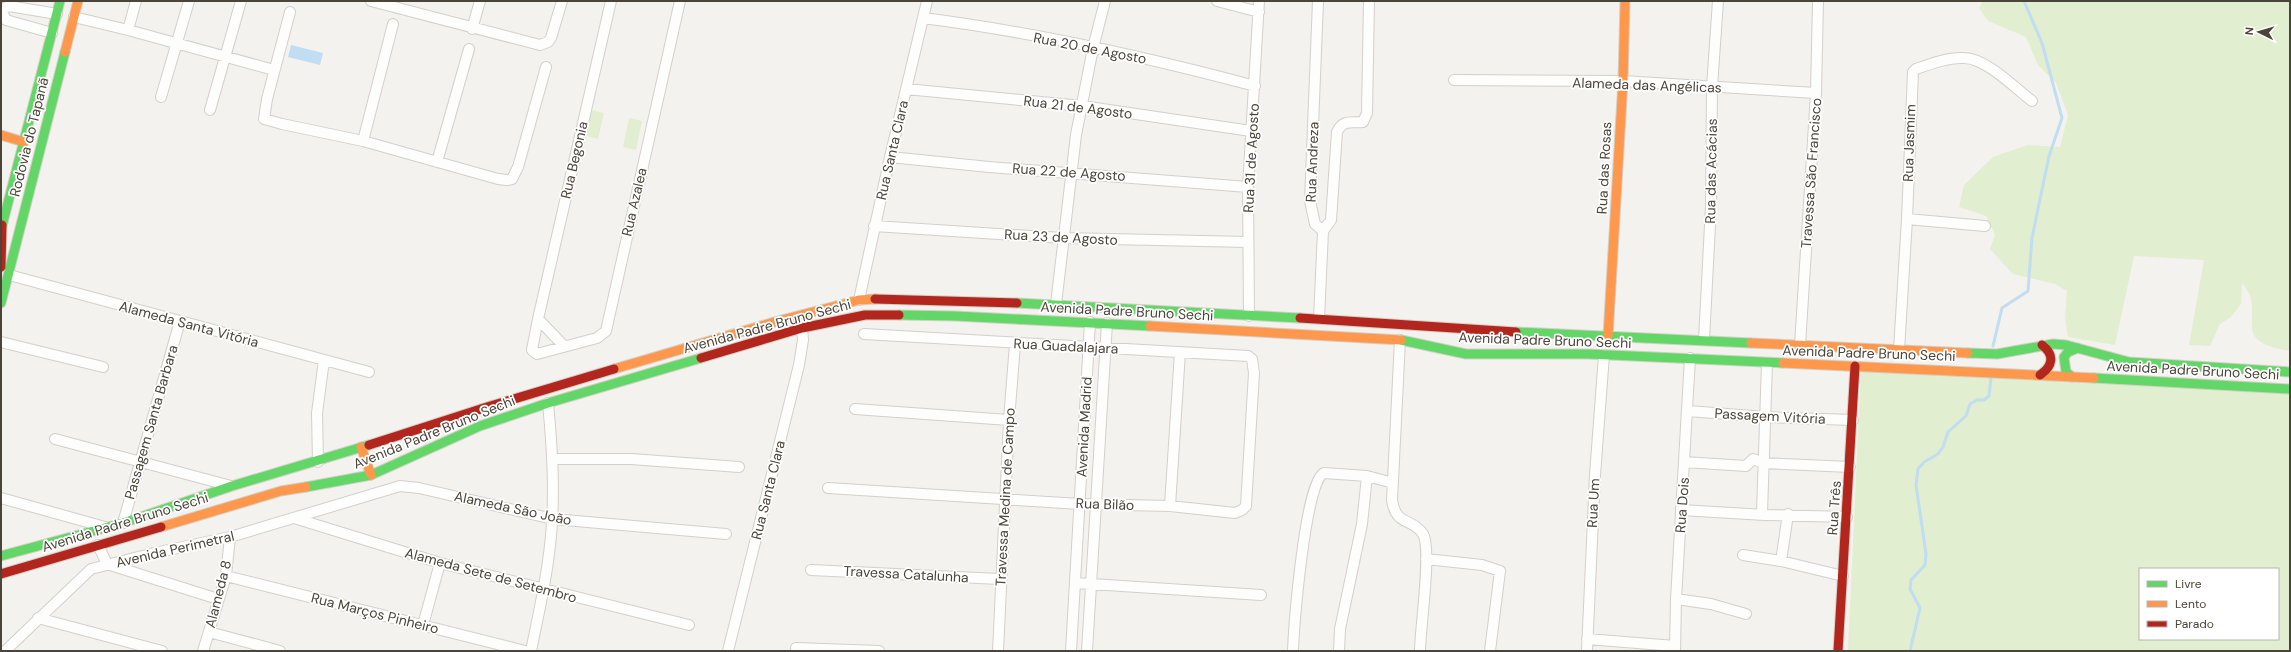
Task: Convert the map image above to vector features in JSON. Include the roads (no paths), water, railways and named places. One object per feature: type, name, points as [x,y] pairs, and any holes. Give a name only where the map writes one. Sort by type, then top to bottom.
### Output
[{"type":"main road","name":"Rodovia do Tapanã","points":[[1,267],[2,228],[60,1]]},
{"type":"main road","name":"Rodovia do Tapanã","points":[[1,302],[78,1]]},
{"type":"main road","name":"Rua das Rosas","points":[[1608,336],[1623,81],[1625,1]]},
{"type":"main road","points":[[1,136],[24,142]]},
{"type":"main road","name":"Avenida Padre Bruno Sechi","points":[[1,556],[123,523],[232,486],[318,462],[487,407],[778,321],[860,300],[896,298],[1056,304],[1319,319],[1488,331],[1997,354],[2042,345],[2066,345],[2129,362],[2290,372]]},
{"type":"main road","name":"Avenida Padre Bruno Sechi","points":[[1,574],[281,491],[337,483],[371,475],[480,426],[548,403],[802,328],[865,315],[955,316],[1090,322],[1400,340],[1456,352],[1481,354],[1604,355],[1690,358],[2290,389]]},
{"type":"main road","points":[[1456,352],[1465,342],[1462,328]]},
{"type":"main road","points":[[1481,354],[1477,342],[1482,334],[1488,331]]},
{"type":"main road","points":[[2040,375],[2048,370],[2052,363],[2049,352],[2042,345]]},
{"type":"main road","points":[[2072,377],[2066,372],[2064,357],[2068,352],[2078,348]]},
{"type":"main road","name":"Rua Três","points":[[1838,651],[1853,420],[1855,366]]},
{"type":"main road","points":[[361,447],[371,475]]},
{"type":"street","points":[[128,30],[136,1]]},
{"type":"street","points":[[161,97],[178,44],[189,1]]},
{"type":"street","points":[[210,110],[240,1]]},
{"type":"street","points":[[371,1],[400,5],[472,29],[532,45],[544,44],[551,38],[562,1]]},
{"type":"street","points":[[472,29],[480,1]]},
{"type":"street","name":"Rua Begonia","points":[[537,354],[532,350],[532,345],[611,1]]},
{"type":"street","name":"Rua Azalea","points":[[537,354],[597,338],[606,331],[680,1]]},
{"type":"street","name":"Rua Santa Clara","points":[[860,300],[874,226],[926,1]]},
{"type":"street","points":[[1056,304],[1070,173],[1093,48],[1105,1]]},
{"type":"street","points":[[1217,1],[1259,12]]},
{"type":"street","name":"Rua 31 de Agosto","points":[[1249,316],[1248,186],[1259,1]]},
{"type":"street","name":"Rua Andreza","points":[[1318,1],[1310,201],[1315,224],[1323,231]]},
{"type":"street","points":[[1319,319],[1323,231],[1331,220],[1337,132],[1345,122],[1363,122],[1367,113],[1369,1]]},
{"type":"street","name":"Rua das Acácias","points":[[1704,340],[1712,206],[1712,87],[1718,1]]},
{"type":"street","name":"Travessa São Francisco","points":[[1800,345],[1816,93],[1818,1]]},
{"type":"street","points":[[52,34],[6,20],[1,10],[9,6],[57,14]]},
{"type":"street","points":[[290,12],[274,70],[264,119],[363,141],[498,179],[507,180],[512,178],[518,167],[546,67]]},
{"type":"street","points":[[74,18],[128,30],[274,70]]},
{"type":"street","name":"Rua 20 de Agosto","points":[[923,18],[995,28],[1093,48],[1190,69],[1255,86]]},
{"type":"street","points":[[363,141],[393,24]]},
{"type":"street","points":[[437,162],[468,49]]},
{"type":"street","name":"Rua Jasmim","points":[[1899,350],[1907,219],[1911,79],[1916,69],[1956,58],[1970,58],[1988,66],[2032,101]]},
{"type":"street","name":"Alameda das Angélicas","points":[[1454,80],[1547,82],[1623,81],[1816,93]]},
{"type":"street","name":"Rua 21 de Agosto","points":[[906,89],[1082,106],[1251,130]]},
{"type":"street","name":"Rua 22 de Agosto","points":[[890,157],[1070,173],[1248,186]]},
{"type":"street","points":[[1907,219],[1985,226]]},
{"type":"street","name":"Rua 23 de Agosto","points":[[874,226],[1063,238],[1248,242]]},
{"type":"street","name":"Alameda Santa Vitória","points":[[9,275],[369,372]]},
{"type":"street","points":[[538,319],[564,346]]},
{"type":"street","name":"Passagem Santa Barbara","points":[[123,523],[180,321]]},
{"type":"street","name":"Avenida Madrid","points":[[1071,651],[1090,322]]},
{"type":"street","name":"Avenida Madrid","points":[[1087,651],[1107,323]]},
{"type":"street","name":"Rua Santa Clara","points":[[728,651],[799,364],[803,340],[802,328]]},
{"type":"street","name":"Rua Guadalajara","points":[[864,334],[1015,344],[1244,355],[1252,358],[1254,373]]},
{"type":"street","points":[[1400,340],[1393,483],[1394,511],[1398,518],[1423,534],[1426,559],[1420,651]]},
{"type":"street","points":[[1,342],[103,367]]},
{"type":"street","name":"Travessa Medina de Campo","points":[[998,651],[1000,579],[1015,344]]},
{"type":"street","points":[[1170,506],[1180,352]]},
{"type":"street","name":"Rua Um","points":[[1587,651],[1595,475],[1604,355]]},
{"type":"street","name":"Rua Dois","points":[[1675,648],[1676,599],[1690,358]]},
{"type":"street","points":[[318,462],[317,413],[324,360]]},
{"type":"street","points":[[1765,515],[1762,510],[1767,363]]},
{"type":"street","name":"Rua Bilão","points":[[828,488],[1005,498],[1080,504],[1170,506],[1235,513],[1242,510],[1246,506],[1254,373]]},
{"type":"street","points":[[531,651],[543,589],[553,519],[553,459],[548,403]]},
{"type":"street","points":[[855,409],[1009,420]]},
{"type":"street","name":"Passagem Vitória","points":[[1688,411],[1766,417],[1853,420]]},
{"type":"street","points":[[55,439],[232,486]]},
{"type":"street","points":[[553,459],[631,459],[738,467]]},
{"type":"street","points":[[1684,462],[1746,466],[1753,459],[1763,463],[1850,467]]},
{"type":"street","points":[[1292,651],[1301,555],[1316,486],[1320,476],[1324,473],[1367,476],[1393,483]]},
{"type":"street","points":[[1339,651],[1340,629],[1362,524],[1367,476]]},
{"type":"street","name":"Alameda São João","points":[[373,493],[406,486],[553,519],[726,534]]},
{"type":"street","name":"Avenida Perimetral","points":[[5,651],[91,569],[107,564],[230,537],[373,493]]},
{"type":"street","points":[[1,498],[107,527]]},
{"type":"street","points":[[1681,510],[1765,515],[1788,514],[1847,517]]},
{"type":"street","points":[[1781,562],[1788,514]]},
{"type":"street","name":"Alameda Sete de Setembro","points":[[294,518],[440,563],[688,626]]},
{"type":"street","name":"Alameda 8","points":[[203,651],[226,576],[230,537]]},
{"type":"street","points":[[98,545],[107,564],[218,599]]},
{"type":"street","points":[[1743,555],[1843,576]]},
{"type":"street","points":[[1426,559],[1482,565],[1500,571],[1490,651]]},
{"type":"street","points":[[423,625],[440,563]]},
{"type":"street","name":"Travessa Catalunha","points":[[811,570],[1000,579]]},
{"type":"street","name":"Rua Marços Pinheiro","points":[[226,576],[525,651]]},
{"type":"street","points":[[1076,583],[1260,595]]},
{"type":"street","points":[[1676,599],[1711,604],[1746,614]]},
{"type":"street","points":[[38,618],[162,651]]},
{"type":"street","points":[[209,632],[275,650]]},
{"type":"street","points":[[1587,639],[1675,648]]},
{"type":"street","points":[[796,648],[879,651]]},
{"type":"water","points":[[291,45],[323,53],[320,65],[288,57]]},
{"type":"waterway","points":[[1993,346],[2002,308],[2028,291],[2032,238],[2049,156],[2062,118],[2042,43],[2024,1]]},
{"type":"waterway","points":[[1910,651],[1920,608],[1910,589],[1911,580],[1925,565],[1926,554],[1916,485],[1918,469],[1924,462],[1938,454],[1943,447],[1948,432],[1966,416],[1970,404],[1977,400],[1984,400],[1989,396],[1991,378]]}]
